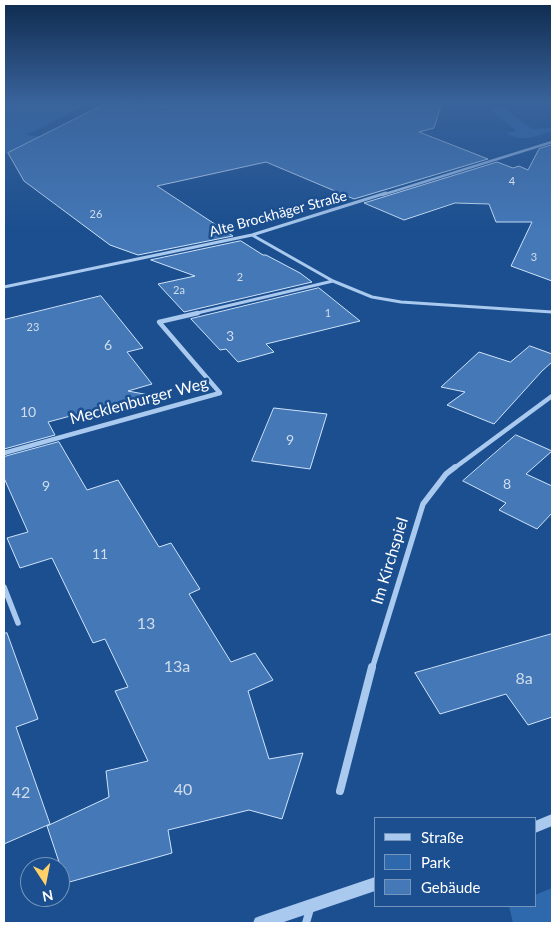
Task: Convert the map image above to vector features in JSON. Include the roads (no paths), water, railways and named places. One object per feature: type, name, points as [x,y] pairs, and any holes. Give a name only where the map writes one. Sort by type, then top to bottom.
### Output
[{"type":"street","name":"Alte Brockhäger Straße","points":[[4,287],[252,235],[541,145]]},
{"type":"street","points":[[252,235],[333,281],[372,297],[401,302],[552,312]]},
{"type":"street","name":"Mecklenburger Weg","points":[[4,453],[220,393],[159,322],[333,281]]},
{"type":"street","name":"Im Kirchspiel","points":[[340,791],[377,649],[411,548],[423,504],[446,474],[552,396]]},
{"type":"street","points":[[4,587],[18,624]]},
{"type":"street","points":[[536,827],[552,820]]},
{"type":"street","points":[[260,923],[374,884]]},
{"type":"street","points":[[306,923],[310,906]]}]
